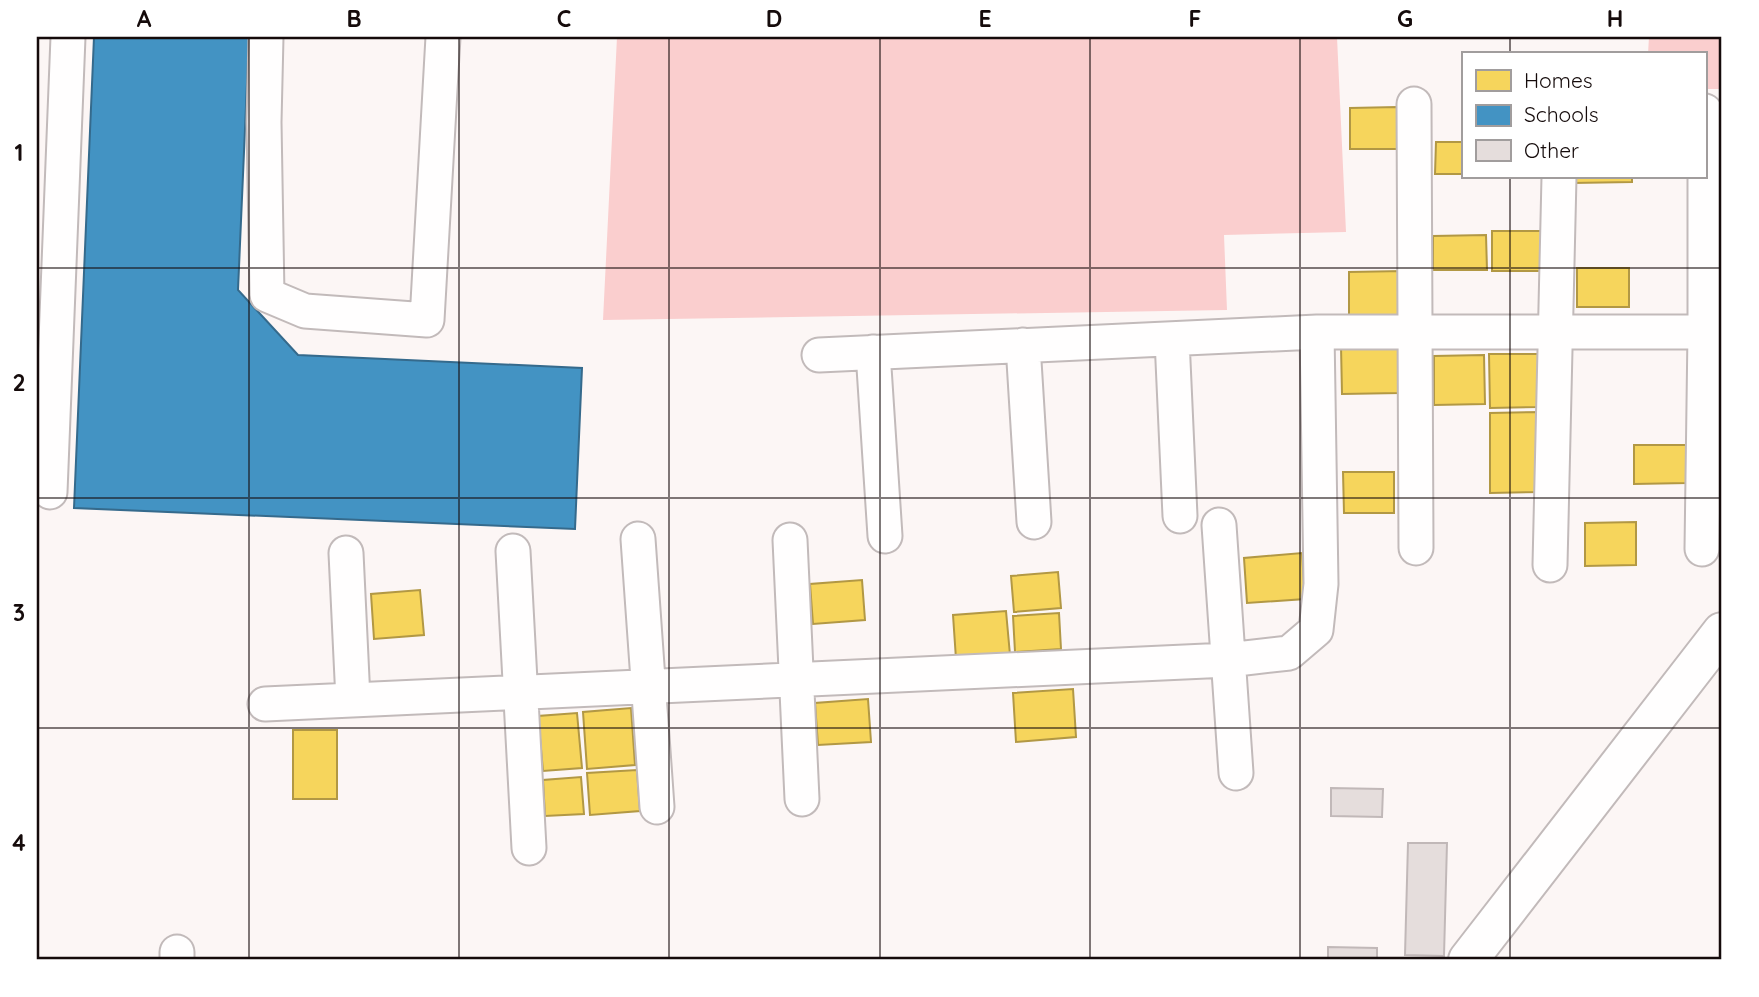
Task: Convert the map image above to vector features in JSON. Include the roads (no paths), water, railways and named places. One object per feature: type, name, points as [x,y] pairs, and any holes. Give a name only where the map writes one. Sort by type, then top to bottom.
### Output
[{"type":"main road","points":[[1468,960],[1722,632]]},
{"type":"street","points":[[50,492],[68,37]]},
{"type":"street","points":[[266,37],[264,122],[267,295],[306,311],[427,320],[443,37]]},
{"type":"street","points":[[1414,104],[1416,548]]},
{"type":"street","points":[[1702,549],[1714,332],[1706,136]]},
{"type":"street","points":[[1550,565],[1559,178]]},
{"type":"street","points":[[265,704],[1228,660],[1289,653],[1316,630],[1321,584],[1317,332]]},
{"type":"street","points":[[819,355],[1317,332],[1714,332]]},
{"type":"street","points":[[1172,339],[1180,516]]},
{"type":"street","points":[[1023,345],[1034,522]]},
{"type":"street","points":[[873,352],[885,536]]},
{"type":"street","points":[[1219,525],[1236,773]]},
{"type":"street","points":[[638,539],[657,807]]},
{"type":"street","points":[[790,540],[802,799]]},
{"type":"street","points":[[513,551],[529,848]]},
{"type":"street","points":[[346,553],[353,700]]}]
